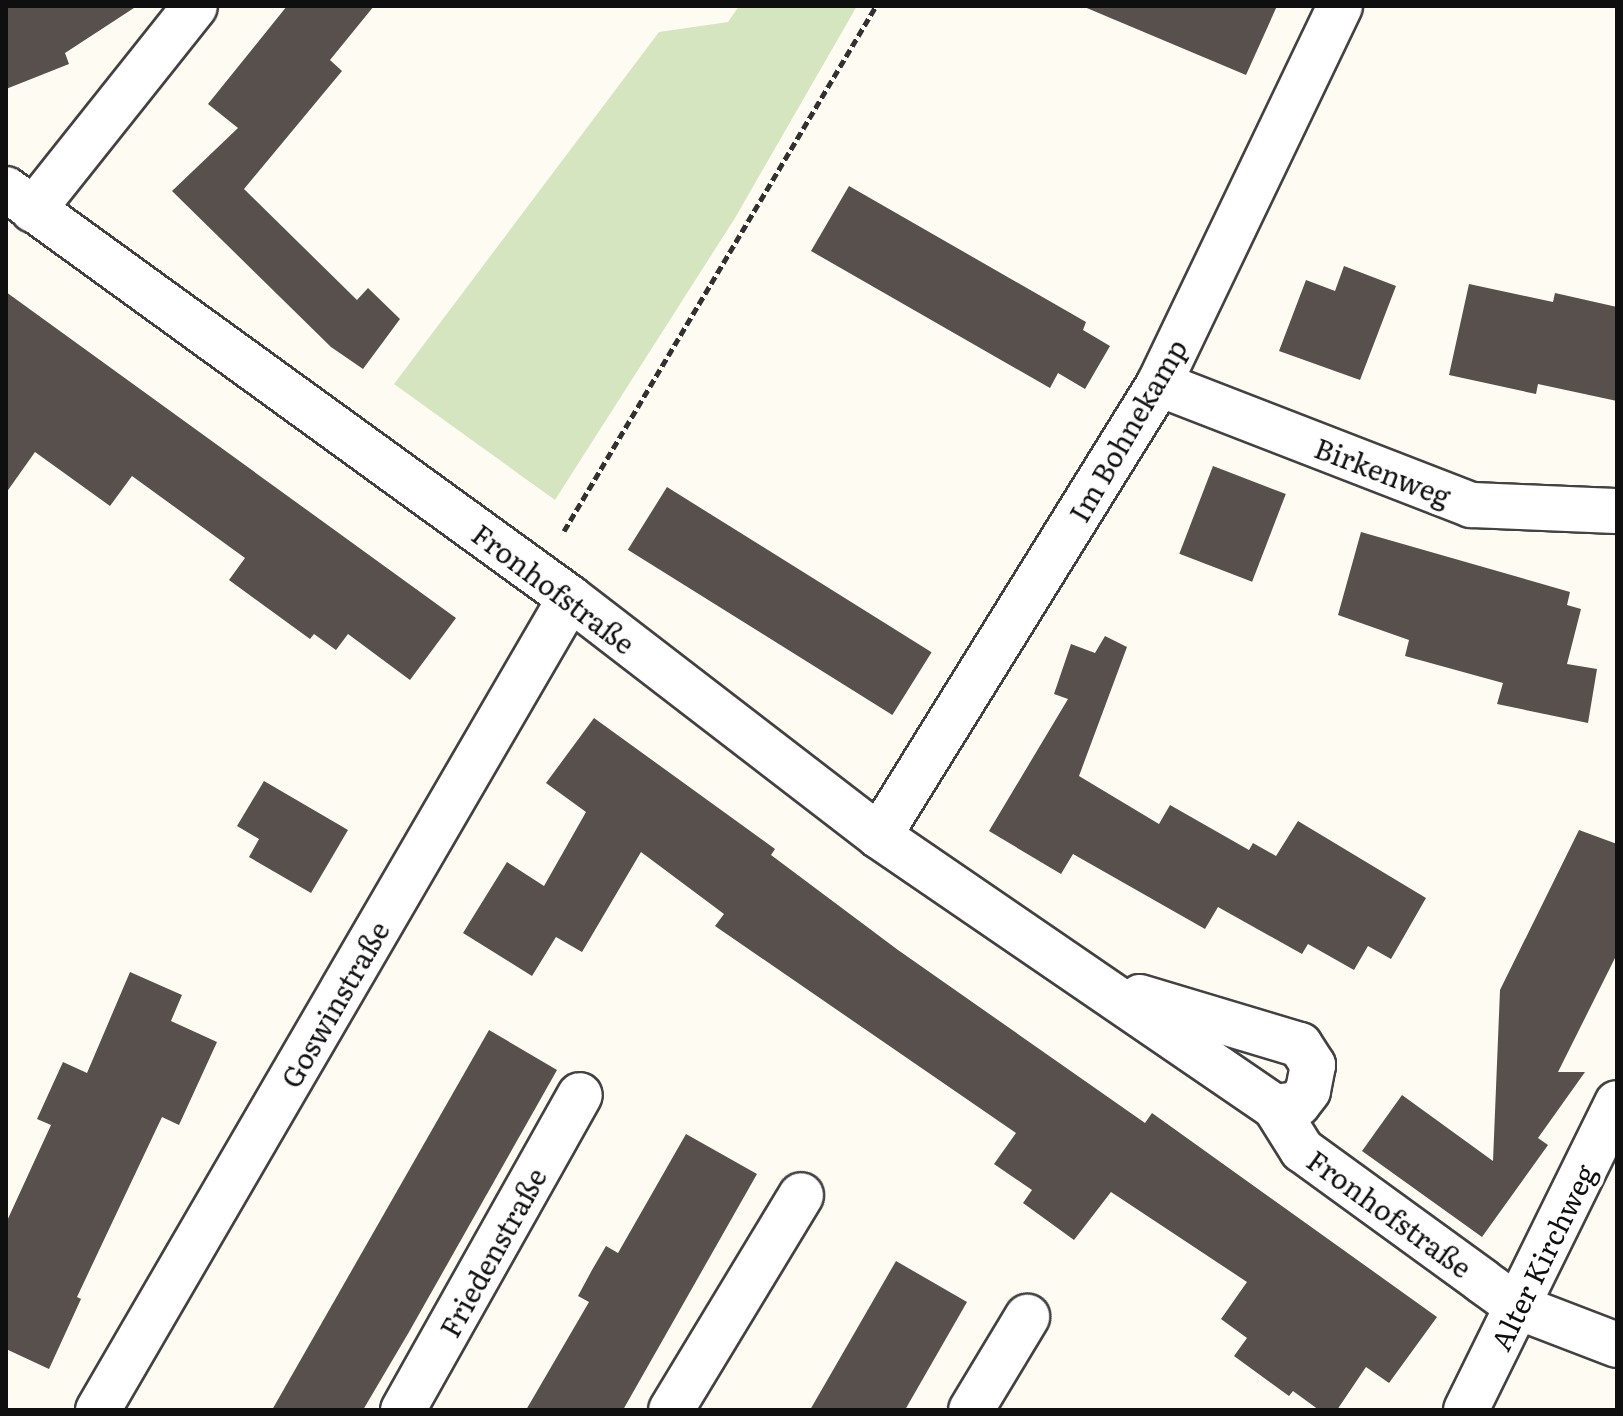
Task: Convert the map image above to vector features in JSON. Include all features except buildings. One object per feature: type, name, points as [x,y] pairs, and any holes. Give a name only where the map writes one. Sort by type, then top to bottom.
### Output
[{"type":"street","points":[[20,200],[195,6]]},
{"type":"street","name":"Im Bohnekamp","points":[[879,836],[1159,384],[1340,6]]},
{"type":"street","name":"Fronhofstraße","points":[[20,200],[554,586],[879,836],[1275,1107],[1302,1150],[1518,1307],[1617,1345]]},
{"type":"street","name":"Birkenweg","points":[[1159,384],[1471,505],[1617,511]]},
{"type":"street","name":"Goswinstraße","points":[[98,1410],[554,586]]},
{"type":"street","name":"Fronhofstraße","points":[[1102,986],[1300,1045],[1313,1065],[1308,1091],[1298,1104],[1275,1107]]},
{"type":"street","name":"Friedenstraße","points":[[403,1410],[580,1095]]},
{"type":"street","name":"Alter Kirchweg","points":[[1466,1410],[1617,1103]]},
{"type":"street","points":[[671,1410],[801,1195]]},
{"type":"street","points":[[971,1410],[1027,1317]]},
{"type":"path","points":[[554,586],[767,196],[876,6]]},
{"type":"green space","points":[[739,6],[857,6],[735,218],[555,500],[394,384],[659,32],[728,22]]}]
